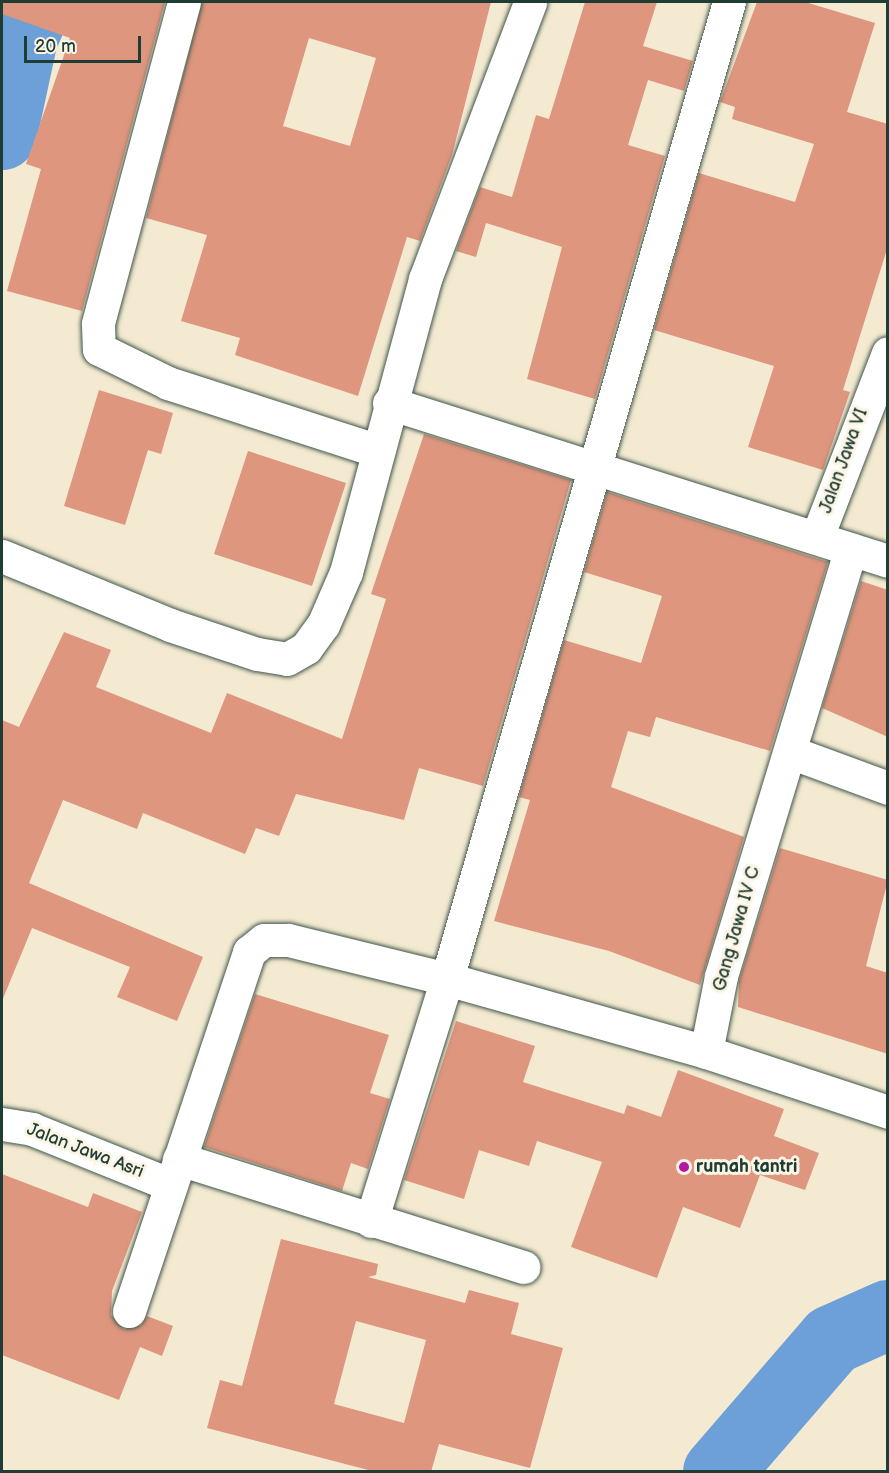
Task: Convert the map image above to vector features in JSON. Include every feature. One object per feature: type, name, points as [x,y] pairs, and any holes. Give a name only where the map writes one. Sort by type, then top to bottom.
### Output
[{"type":"street","points":[[184,2],[98,324],[99,349],[168,383],[378,451]]},
{"type":"street","points":[[2,556],[170,625],[287,659],[306,648],[323,625],[346,572],[389,403],[425,279],[530,2]]},
{"type":"street","points":[[371,1221],[447,979],[729,2]]},
{"type":"street","name":"Jalan Jawa VI","points":[[817,537],[888,353]]},
{"type":"street","points":[[389,403],[594,465],[888,561]]},
{"type":"street","name":"Gang Jawa IV C","points":[[706,1052],[721,976],[851,549]]},
{"type":"street","points":[[790,752],[888,788]]},
{"type":"street","points":[[129,1311],[174,1171],[254,946],[288,940],[447,979],[706,1052],[888,1112]]},
{"type":"street","name":"Jalan Jawa Asri","points":[[2,1124],[32,1129],[174,1171],[371,1221],[524,1267]]},
{"type":"building","points":[[2,2],[165,2],[82,311],[7,291],[41,169],[26,164],[70,38],[2,14]]},
{"type":"building","points":[[202,2],[491,2],[452,155],[420,241],[407,237],[358,396],[235,355],[240,338],[181,321],[207,235],[146,218]],"holes":[[[309,38],[376,58],[350,146],[283,126]]]},
{"type":"building","points":[[585,2],[657,2],[643,46],[693,61],[684,91],[648,80],[628,145],[665,156],[595,399],[527,379],[562,247],[486,223],[476,257],[456,251],[480,187],[512,197],[536,115],[549,119]]},
{"type":"building","points":[[757,2],[805,2],[875,23],[847,112],[888,124],[888,246],[843,390],[850,392],[823,470],[748,447],[774,366],[654,330],[699,173],[795,202],[814,144],[732,119],[735,107],[720,102]]},
{"type":"building","points":[[99,390],[173,413],[161,454],[148,450],[125,525],[64,506]]},
{"type":"building","points":[[424,434],[571,480],[483,786],[419,768],[404,820],[296,794],[279,836],[256,828],[245,854],[143,813],[137,829],[63,800],[29,883],[203,957],[177,1021],[117,997],[130,967],[32,928],[2,1001],[2,720],[19,727],[64,632],[111,650],[96,687],[211,733],[227,693],[342,739],[386,599],[371,594]]},
{"type":"building","points":[[248,451],[346,483],[312,586],[214,554]]},
{"type":"building","points":[[607,492],[828,562],[770,751],[656,717],[650,737],[628,731],[611,787],[744,837],[700,985],[609,951],[494,921],[530,800],[519,797],[564,640],[641,663],[662,596],[584,572]]},
{"type":"building","points":[[861,581],[888,590],[888,737],[822,708]]},
{"type":"building","points":[[780,848],[888,880],[866,966],[888,973],[888,1054],[738,1007],[739,981]]},
{"type":"building","points":[[255,994],[389,1035],[370,1093],[390,1099],[368,1169],[351,1163],[342,1191],[204,1147]]},
{"type":"building","points":[[456,1021],[535,1046],[523,1082],[624,1114],[627,1105],[661,1117],[678,1070],[784,1109],[774,1136],[819,1153],[805,1190],[760,1175],[740,1228],[683,1207],[657,1278],[571,1247],[602,1162],[537,1141],[529,1166],[479,1150],[464,1199],[404,1180]]},
{"type":"building","points":[[2,1174],[88,1207],[93,1193],[142,1212],[112,1291],[111,1315],[124,1329],[141,1325],[147,1316],[173,1326],[162,1356],[140,1347],[119,1400],[2,1355]]},
{"type":"building","points":[[281,1239],[378,1264],[376,1275],[368,1277],[465,1303],[469,1290],[519,1303],[511,1334],[563,1348],[530,1468],[439,1444],[431,1472],[376,1472],[207,1428],[220,1380],[242,1386]],"holes":[[[356,1321],[426,1340],[404,1423],[334,1404]]]},
{"type":"waterway","points":[[2,135],[23,38],[39,2]]},
{"type":"waterway","points":[[718,1472],[832,1340],[888,1315]]},
{"type":"place","name":"rumah tantri","points":[[684,1167]]}]
